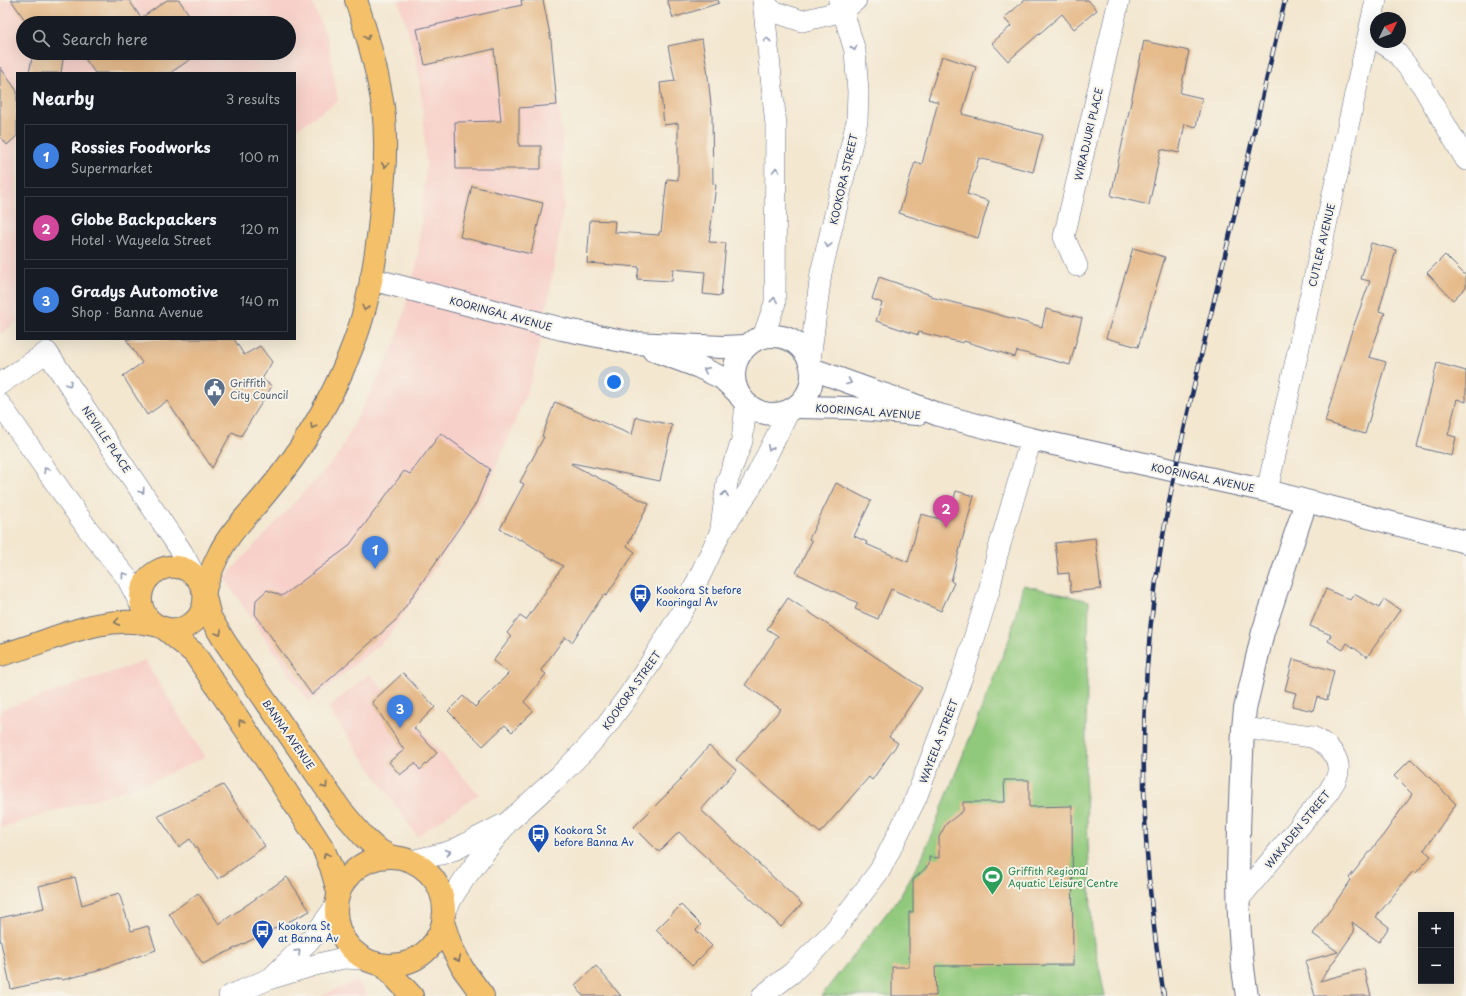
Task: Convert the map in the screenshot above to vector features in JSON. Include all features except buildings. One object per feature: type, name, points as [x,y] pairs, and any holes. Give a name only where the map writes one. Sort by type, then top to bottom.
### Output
[{"type":"main road","points":[[0,655],[79,629],[99,624],[127,621],[154,621],[180,629],[193,623],[202,611],[202,589],[225,543],[233,531],[274,484],[294,457],[337,383],[354,345],[364,312],[371,279],[379,231],[386,151],[383,107],[364,23],[356,0]]},
{"type":"main road","points":[[202,589],[188,570],[169,566],[160,569],[145,581],[141,600],[154,621],[194,653],[257,746],[323,848],[331,867],[337,899],[336,919],[339,931],[345,942],[353,951],[373,962],[412,996]]},
{"type":"main road","name":"BANNA AVENUE","points":[[202,589],[210,617],[217,631],[341,810],[364,837],[377,849],[401,859]]},
{"type":"main road","points":[[257,746],[284,727]]},
{"type":"main road","points":[[337,899],[345,880],[354,870],[366,862],[378,858],[401,859],[422,868],[432,877],[439,888],[443,900],[444,918],[451,946],[463,969],[483,996]]},
{"type":"main road","points":[[373,962],[394,966],[416,959],[426,952],[434,943],[440,934],[444,918]]},
{"type":"street","points":[[763,0],[772,11],[802,21],[846,4]]},
{"type":"street","points":[[755,342],[777,336],[791,340],[802,348],[811,364],[812,383],[810,390],[807,396],[793,410],[777,415],[755,411],[742,398],[734,380],[734,368],[739,356],[755,342],[775,303],[776,125],[763,0]]},
{"type":"street","name":"WIRADJURI PLACE","points":[[1077,266],[1064,237],[1119,0]]},
{"type":"street","name":"CUTLER AVENUE","points":[[1376,0],[1376,12]]},
{"type":"street","name":"KOOKORA STREET","points":[[811,364],[821,273],[857,121],[858,92],[855,52],[846,4]]},
{"type":"street","name":"CUTLER AVENUE","points":[[1267,491],[1373,48]]},
{"type":"street","points":[[1390,48],[1396,52],[1422,86],[1466,160]]},
{"type":"street","name":"KOORINGAL AVENUE","points":[[371,279],[562,329],[633,343],[723,347],[755,342]]},
{"type":"street","name":"KOORINGAL AVENUE","points":[[633,343],[699,367],[722,378],[742,398]]},
{"type":"street","name":"NEVILLE PLACE","points":[[0,384],[47,352],[170,533],[202,589]]},
{"type":"street","name":"KOORINGAL AVENUE","points":[[811,364],[865,388],[909,402],[939,415],[1032,439],[1267,491],[1466,542]]},
{"type":"street","name":"KOOKORA STREET","points":[[720,533],[727,482],[742,440],[742,398]]},
{"type":"street","points":[[0,404],[87,528],[127,578],[154,621]]},
{"type":"street","name":"KOORINGAL AVENUE","points":[[793,410],[850,408],[939,415]]},
{"type":"street","name":"KOOKORA STREET","points":[[444,918],[455,893],[465,878],[508,822],[559,776],[585,750],[612,719],[650,664],[680,615],[720,533],[750,489],[793,410]]},
{"type":"street","name":"WAYEELA STREET","points":[[762,996],[792,973],[834,931],[880,870],[916,798],[963,674],[989,591],[997,555],[1032,439]]},
{"type":"street","points":[[1247,996],[1238,900],[1238,857],[1245,709],[1263,632],[1306,502]]},
{"type":"street","name":"WAKADEN STREET","points":[[1238,900],[1322,800],[1336,779],[1339,765],[1331,748],[1322,741],[1312,737],[1243,728]]},
{"type":"street","name":"KOOKORA STREET","points":[[401,859],[445,853],[456,849],[508,822]]},
{"type":"street","points":[[269,979],[314,936],[337,899]]},
{"type":"street","points":[[229,996],[269,979],[330,961],[343,958],[373,962]]},
{"type":"shaded area","points":[[0,0],[311,0],[328,40],[338,101],[296,129],[296,72],[16,72],[16,323],[0,334]]},
{"type":"shaded area","points":[[398,0],[541,0],[549,30],[562,139],[564,205],[542,335],[532,379],[486,492],[388,637],[309,702],[224,578],[337,457],[396,342],[418,258],[426,164],[423,111],[416,57]]},
{"type":"shaded area","points":[[145,661],[205,757],[151,782],[0,828],[0,710]]},
{"type":"shaded area","points":[[369,674],[479,794],[417,836],[328,708]]},
{"type":"shaded area","points":[[357,980],[368,996],[321,996]]},
{"type":"green space","points":[[1023,585],[1089,601],[1085,773],[1092,933],[1105,996],[821,996],[901,895],[923,855],[1010,637]]},
{"type":"railway","points":[[1164,996],[1150,893],[1144,789],[1146,685],[1156,581],[1173,483],[1187,419],[1285,0]]},
{"type":"place","name":"Griffith City Council","points":[[215,408]]},
{"type":"place","name":"Globe Backpackers","points":[[946,528]]},
{"type":"place","name":"Rossies Foodworks","points":[[375,569]]},
{"type":"place","name":"Kookora St before Kooringal Av","points":[[640,614]]},
{"type":"place","name":"Gradys Automotive","points":[[400,728]]},
{"type":"place","name":"Kookora St before Banna Av","points":[[539,854]]},
{"type":"place","name":"Griffith Regional Aquatic Leisure Centre","points":[[993,896]]},
{"type":"place","name":"Kookora St at Banna Av","points":[[262,950]]}]
